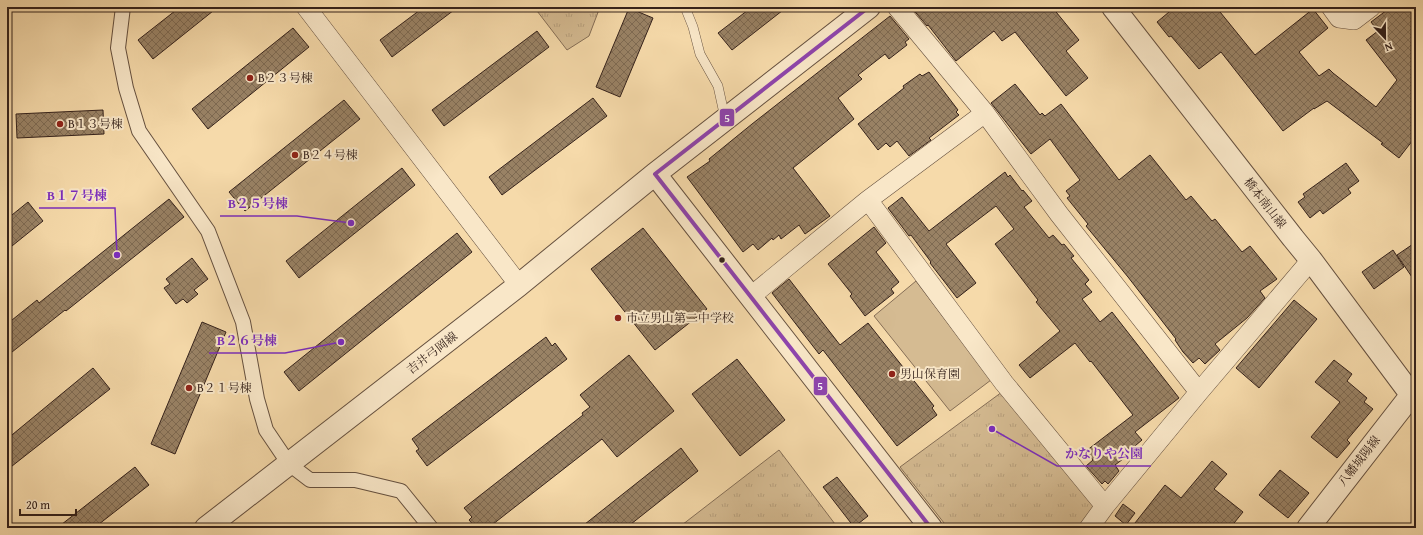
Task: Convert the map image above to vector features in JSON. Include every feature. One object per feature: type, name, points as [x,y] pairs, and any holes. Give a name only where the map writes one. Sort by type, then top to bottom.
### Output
[{"type":"street","points":[[123,7],[118,48],[126,88],[139,131],[208,231],[243,322],[257,399],[266,430],[289,464],[310,480],[354,480],[401,491],[431,528]]},
{"type":"street","points":[[306,7],[519,285]]},
{"type":"street","name":"吉井弓岡線","points":[[206,528],[519,285],[654,174],[869,7]]},
{"type":"street","points":[[897,7],[985,113],[1059,214],[1199,392]]},
{"type":"street","name":"橋本南山線","points":[[1113,7],[1311,260],[1414,395]]},
{"type":"street","points":[[1331,7],[1339,18],[1354,20],[1371,7]]},
{"type":"street","points":[[750,297],[868,200],[985,113]]},
{"type":"street","points":[[654,174],[931,528]]},
{"type":"street","points":[[868,200],[1004,383],[1105,506]]},
{"type":"street","points":[[1089,528],[1105,506],[1199,392],[1311,260]]},
{"type":"street","name":"八幡城陽線","points":[[1308,528],[1414,395]]},
{"type":"lane","points":[[685,7],[693,27],[700,54],[718,86],[726,119]]},
{"type":"green space","points":[[534,7],[600,7],[589,36],[567,50]]},
{"type":"green space","points":[[916,281],[991,380],[950,411],[874,316]]},
{"type":"green space","points":[[1002,392],[1096,505],[1078,528],[948,528],[900,467]]},
{"type":"green space","points":[[779,450],[838,528],[678,528]]},
{"type":"building","points":[[180,7],[218,7],[153,59],[138,40]]},
{"type":"building","points":[[424,7],[458,7],[392,57],[380,40]]},
{"type":"building","points":[[752,7],[787,7],[732,50],[718,33]]},
{"type":"building","points":[[911,7],[1052,7],[1079,40],[1066,51],[1088,78],[1066,96],[1015,32],[1002,41],[994,31],[956,61],[928,25],[927,26]]},
{"type":"building","points":[[1175,7],[1216,7],[1255,55],[1313,9],[1328,28],[1299,52],[1319,76],[1329,69],[1376,107],[1397,80],[1366,40],[1378,31],[1371,22],[1391,7],[1416,7],[1416,136],[1399,158],[1381,144],[1383,143],[1327,101],[1314,108],[1283,131],[1221,52],[1199,69],[1171,36],[1169,37],[1157,22]]},
{"type":"building","points":[[629,8],[653,18],[620,97],[596,87]]},
{"type":"building","points":[[890,16],[909,39],[905,42],[907,45],[889,59],[885,54],[858,75],[862,79],[838,98],[854,119],[793,168],[830,216],[805,234],[799,225],[781,239],[779,235],[773,240],[772,238],[758,250],[753,244],[743,252],[687,177],[710,161],[709,159],[752,124]]},
{"type":"building","name":"B２３号棟","points":[[293,28],[309,47],[208,129],[192,109]]},
{"type":"building","points":[[537,31],[549,47],[444,126],[432,110]]},
{"type":"building","points":[[929,72],[958,110],[956,112],[959,115],[929,138],[931,140],[909,156],[897,141],[890,147],[886,143],[878,150],[858,124],[904,88],[903,86],[920,74],[922,76]]},
{"type":"building","points":[[1015,84],[1040,115],[1042,113],[1045,116],[1061,104],[1119,180],[1150,155],[1186,200],[1191,196],[1212,221],[1215,219],[1242,252],[1250,246],[1277,279],[1260,291],[1265,298],[1247,318],[1215,344],[1220,350],[1205,364],[1199,358],[1193,363],[1183,352],[1175,340],[1176,339],[1086,226],[1088,224],[1067,198],[1070,196],[1066,191],[1080,180],[1050,139],[1031,154],[991,103]]},
{"type":"building","points":[[593,98],[607,116],[502,195],[489,177]]},
{"type":"building","name":"B２４号棟","points":[[344,100],[360,119],[245,211],[229,192]]},
{"type":"building","name":"B１３号棟","points":[[103,110],[104,134],[17,138],[16,114]]},
{"type":"building","points":[[1346,163],[1359,181],[1348,189],[1351,193],[1323,214],[1320,210],[1310,218],[1298,202],[1305,197],[1303,194]]},
{"type":"building","points":[[402,168],[415,185],[299,278],[286,261]]},
{"type":"building","points":[[1005,172],[1008,177],[1010,175],[1032,201],[1024,207],[1049,238],[1053,235],[1062,245],[1064,244],[1074,256],[1071,258],[1089,280],[1085,284],[1092,292],[1082,299],[1100,322],[1112,312],[1179,398],[1135,432],[1142,440],[1129,451],[1131,453],[1115,465],[1119,471],[1108,484],[1105,481],[1102,484],[1086,466],[1093,460],[1086,451],[1133,415],[1075,343],[1030,378],[1019,365],[1060,331],[1036,302],[1038,300],[995,244],[1014,229],[996,206],[946,244],[976,283],[957,298],[911,235],[909,236],[888,208],[902,197],[929,231]]},
{"type":"building","points":[[169,199],[184,217],[7,356],[7,324],[37,300],[39,303]]},
{"type":"building","points":[[28,202],[43,221],[7,250],[7,219]]},
{"type":"building","points":[[874,227],[886,243],[876,252],[899,282],[891,289],[894,293],[865,316],[850,296],[852,294],[828,264]]},
{"type":"building","points":[[643,228],[707,309],[655,350],[591,269]]},
{"type":"building","points":[[457,233],[472,252],[299,391],[284,372]]},
{"type":"building","points":[[1416,242],[1416,283],[1397,255]]},
{"type":"building","points":[[1393,250],[1404,267],[1374,289],[1362,272]]},
{"type":"building","points":[[192,258],[208,279],[194,290],[198,294],[187,303],[183,299],[176,304],[164,288],[170,284],[166,279]]},
{"type":"building","points":[[789,279],[840,345],[868,323],[934,406],[932,408],[937,415],[897,446],[823,350],[819,354],[772,293]]},
{"type":"building","points":[[1294,300],[1317,319],[1259,388],[1236,368]]},
{"type":"building","name":"B２１号棟","points":[[202,322],[226,332],[175,454],[151,444]]},
{"type":"building","points":[[546,337],[552,346],[555,343],[567,359],[427,466],[416,451],[419,449],[412,439]]},
{"type":"building","points":[[629,355],[674,411],[617,457],[602,439],[488,528],[476,528],[469,520],[472,517],[464,508],[583,415],[582,413],[590,407],[580,395]]},
{"type":"building","points":[[737,359],[785,420],[740,456],[692,394]]},
{"type":"building","points":[[1334,360],[1352,374],[1347,381],[1367,398],[1364,402],[1373,409],[1347,440],[1350,443],[1337,458],[1311,437],[1340,402],[1315,382]]},
{"type":"building","points":[[93,368],[110,389],[7,470],[7,439]]},
{"type":"building","points":[[681,448],[698,471],[626,528],[580,528]]},
{"type":"building","points":[[1212,461],[1227,474],[1214,489],[1243,512],[1230,528],[1131,528],[1165,485],[1181,498]]},
{"type":"building","points":[[135,467],[149,485],[94,528],[57,528]]},
{"type":"building","points":[[1280,470],[1309,493],[1288,518],[1259,495]]},
{"type":"building","points":[[837,477],[868,516],[854,527],[823,487]]},
{"type":"building","points":[[1123,504],[1135,513],[1126,525],[1115,516]]},
{"type":"transit line","name":"5","points":[[869,7],[655,174],[931,528]]},
{"type":"place","name":"B２３号棟","points":[[250,78]]},
{"type":"place","name":"B１３号棟","points":[[60,124]]},
{"type":"place","name":"B２４号棟","points":[[295,155]]},
{"type":"place","name":"B２５号棟","points":[[351,223]]},
{"type":"place","name":"B１７号棟","points":[[117,255]]},
{"type":"place","name":"市立男山第二中学校","points":[[618,318]]},
{"type":"place","name":"B２６号棟","points":[[341,342]]},
{"type":"place","name":"男山保育園","points":[[892,374]]},
{"type":"place","name":"B２１号棟","points":[[189,388]]},
{"type":"place","name":"かなりや公園","points":[[992,429]]}]
